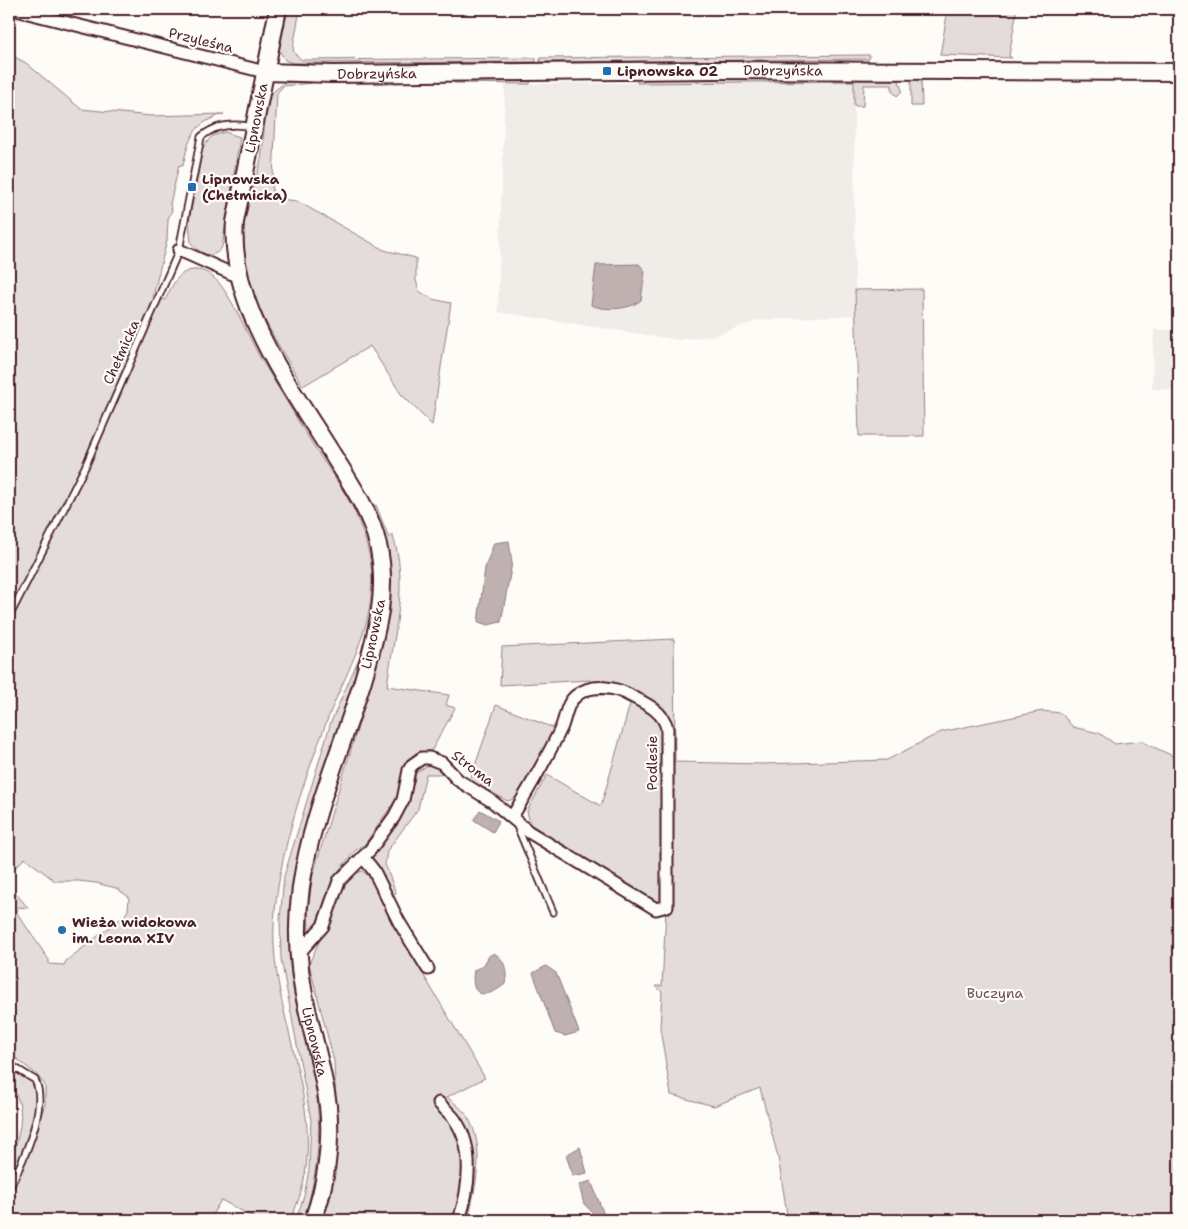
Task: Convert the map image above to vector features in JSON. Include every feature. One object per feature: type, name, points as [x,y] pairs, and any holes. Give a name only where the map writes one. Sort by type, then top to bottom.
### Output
[{"type":"main road","name":"Lipnowska","points":[[278,9],[235,222],[234,248],[239,277],[252,316],[277,362],[364,508],[375,533],[381,559],[381,603],[376,634],[356,703],[320,811],[304,871],[299,905],[299,953],[307,1010],[326,1091],[329,1125],[324,1176],[313,1220]]},
{"type":"main road","name":"Dobrzyńska","points":[[264,72],[333,74],[714,70],[1179,72]]},
{"type":"street","name":"Przyleśna","points":[[12,9],[264,72]]},
{"type":"street","points":[[180,250],[239,277]]},
{"type":"street","name":"Podlesie","points":[[512,817],[558,733],[572,699],[577,694],[585,690],[614,688],[653,708],[665,720],[667,728],[668,901],[667,906],[662,909],[656,909],[650,905]]},
{"type":"street","name":"Stroma","points":[[299,953],[323,926],[339,881],[363,857],[394,817],[403,800],[409,770],[412,765],[422,758],[429,758],[442,763],[458,780],[556,850],[650,905]]},
{"type":"street","points":[[363,857],[383,885],[399,922],[428,969]]},
{"type":"street","points":[[439,1103],[455,1120],[463,1136],[467,1157],[467,1188],[460,1220]]},
{"type":"lane","name":"Chełmicka","points":[[9,617],[85,467],[180,250],[201,137],[208,130],[218,127],[239,124],[254,127]]},
{"type":"lane","points":[[512,817],[553,912]]},
{"type":"lane","points":[[9,1064],[36,1080],[40,1094],[35,1123],[20,1168],[9,1189]]},
{"type":"shaded area","points":[[854,81],[855,315],[759,320],[717,335],[679,340],[498,312],[505,84]]},
{"type":"shaded area","points":[[639,264],[645,271],[641,300],[624,308],[603,308],[591,305],[596,265]]},
{"type":"shaded area","points":[[1154,330],[1179,330],[1179,390],[1152,389]]},
{"type":"shaded area","points":[[509,541],[512,563],[501,622],[488,625],[478,622],[485,568],[494,543]]},
{"type":"shaded area","points":[[480,810],[499,821],[493,832],[474,820]]},
{"type":"shaded area","points":[[494,953],[505,966],[505,984],[492,992],[481,994],[474,987],[474,970],[483,966],[489,956]]},
{"type":"shaded area","points":[[546,966],[556,973],[579,1032],[565,1036],[555,1033],[533,973]]},
{"type":"shaded area","points":[[580,1147],[587,1173],[573,1176],[566,1155]]},
{"type":"shaded area","points":[[591,1181],[606,1220],[600,1220],[584,1204],[579,1185]]},
{"type":"green space","points":[[288,9],[300,9],[293,48],[294,53],[302,60],[536,58],[536,62],[292,63],[285,60],[279,50]]},
{"type":"green space","points":[[948,9],[1017,9],[1009,56],[1012,58],[940,55]]},
{"type":"green space","points":[[9,54],[26,63],[81,109],[151,116],[224,114],[199,126],[188,146],[183,166],[179,165],[170,204],[172,210],[168,219],[167,240],[153,296],[165,300],[177,279],[185,272],[191,270],[204,271],[220,284],[264,364],[352,506],[366,541],[372,570],[371,599],[367,619],[362,637],[307,774],[292,824],[276,899],[274,924],[275,961],[305,1110],[307,1147],[303,1183],[290,1220],[259,1220],[221,1200],[209,1220],[9,1220],[9,1196],[22,1171],[45,1104],[45,1085],[36,1074],[9,1053],[9,885],[28,908],[18,907],[17,913],[49,960],[49,964],[64,965],[66,961],[125,915],[128,910],[129,897],[116,888],[96,883],[55,881],[25,858],[9,873]]},
{"type":"green space","points":[[870,55],[869,59],[540,62],[540,58]]},
{"type":"green space","points":[[898,77],[902,91],[897,96],[892,91],[892,85],[864,85],[863,106],[854,106],[854,81],[637,83],[637,78]]},
{"type":"green space","points":[[911,77],[921,77],[922,106],[911,106]]},
{"type":"green space","points":[[454,79],[531,79],[530,84],[454,83]]},
{"type":"green space","points":[[312,80],[312,83],[283,86],[277,93],[272,198],[297,201],[384,250],[416,258],[416,280],[419,291],[432,299],[451,303],[432,425],[401,394],[370,346],[303,386],[269,328],[251,287],[245,266],[242,244],[243,222],[261,158],[268,96],[284,83]]},
{"type":"green space","points":[[225,132],[240,137],[222,247],[215,254],[211,255],[202,253],[191,243],[189,222],[203,147],[212,136]]},
{"type":"green space","points":[[922,289],[924,436],[859,436],[855,290]]},
{"type":"green space","points":[[376,505],[389,538],[392,534],[400,571],[396,629],[387,686],[449,695],[446,705],[455,708],[432,750],[416,753],[405,762],[397,798],[365,844],[355,851],[335,875],[315,927],[309,931],[308,910],[313,874],[367,697],[390,611],[389,551],[373,506]]},
{"type":"green space","name":"Buczyna","points":[[674,639],[675,762],[763,764],[887,760],[941,732],[1042,711],[1061,713],[1073,727],[1099,733],[1115,744],[1141,741],[1179,759],[1179,1220],[788,1220],[778,1157],[760,1088],[714,1106],[671,1095],[660,1028],[662,992],[656,986],[662,986],[666,911],[530,824],[527,811],[547,775],[601,806],[630,704],[614,695],[590,695],[590,680],[500,685],[502,647]]},
{"type":"green space","points":[[363,649],[298,858],[291,901],[289,945],[291,976],[312,1067],[318,1106],[318,1145],[313,1183],[303,1220],[296,1220],[304,1196],[309,1170],[311,1120],[281,959],[280,920],[284,876],[331,722]]},
{"type":"green space","points":[[496,705],[556,729],[517,798],[507,801],[470,780]]},
{"type":"green space","points":[[428,765],[443,771],[442,774],[426,774],[418,809],[387,851],[385,864],[396,893],[391,895],[370,858],[408,803],[416,773]]},
{"type":"green space","points":[[362,871],[369,876],[378,889],[390,919],[485,1078],[447,1097],[465,1113],[477,1141],[478,1168],[468,1220],[465,1220],[466,1132],[440,1112],[452,1125],[461,1147],[461,1186],[456,1211],[452,1220],[323,1220],[330,1200],[334,1176],[337,1123],[334,1061],[309,964],[344,886],[352,875]]},
{"type":"green space","points":[[9,1069],[23,1074],[33,1081],[37,1092],[33,1118],[9,1182],[21,1116],[19,1101],[10,1080]]},
{"type":"place","name":"Lipnowska 02","points":[[607,71]]},
{"type":"place","name":"Lipnowska (Chełmicka)","points":[[192,187]]},
{"type":"place","name":"Wieża widokowa im. Leona XIV","points":[[62,930]]}]
